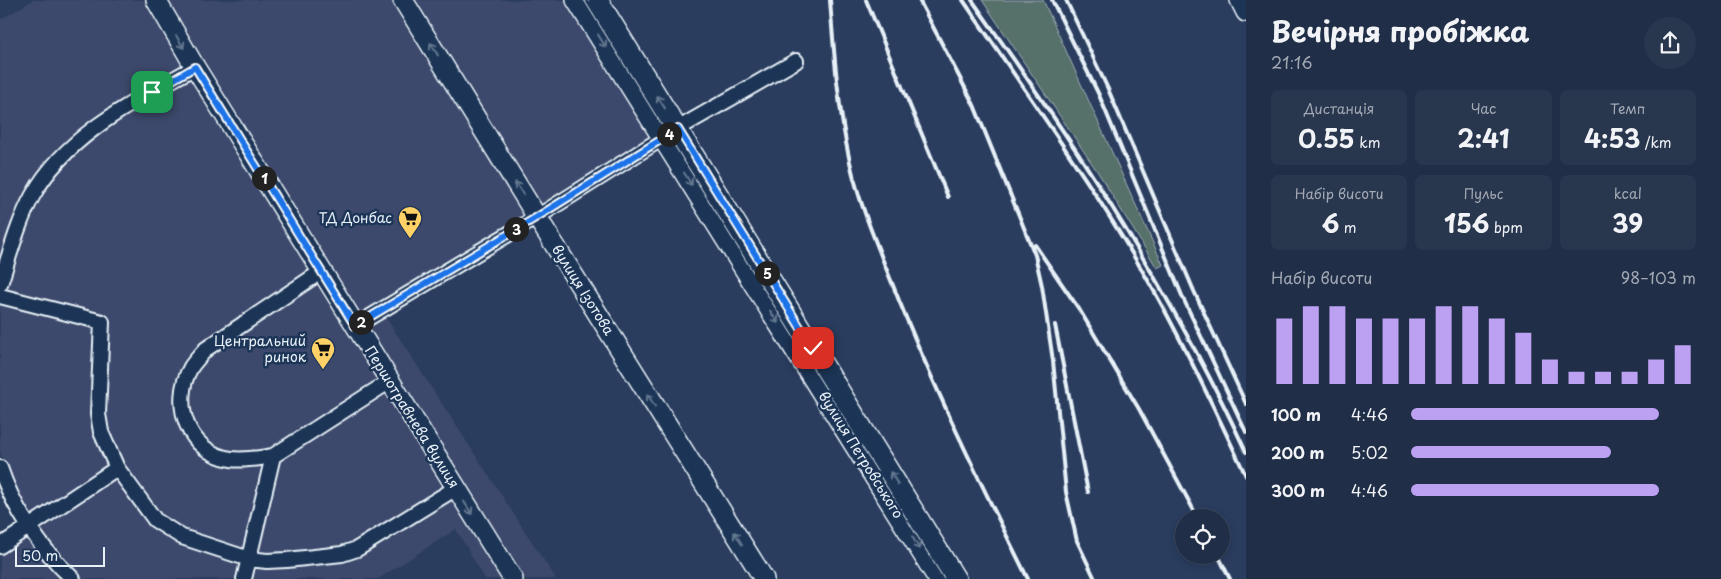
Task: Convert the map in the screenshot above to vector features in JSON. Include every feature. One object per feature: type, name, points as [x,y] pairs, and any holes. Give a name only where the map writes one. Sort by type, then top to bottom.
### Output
[{"type":"main road","name":"Першотравнева вулиця","points":[[156,0],[195,67],[513,579]]},
{"type":"main road","name":"вулиця Ізотова","points":[[404,0],[537,217],[764,579]]},
{"type":"main road","name":"вулиця Петровського","points":[[576,0],[670,134],[956,579]]},
{"type":"main road","name":"вулиця Петровського","points":[[598,0],[670,134],[938,579]]},
{"type":"main road","points":[[1240,0],[1246,12]]},
{"type":"street","points":[[355,326],[537,217],[670,134],[796,61]]},
{"type":"street","points":[[0,284],[15,237],[32,196],[47,174],[71,147],[102,123],[195,67]]},
{"type":"street","points":[[322,271],[206,349],[191,367],[184,386],[182,406],[188,430],[197,442],[211,453],[230,459],[250,460],[273,456],[390,381]]},
{"type":"street","points":[[0,296],[102,322],[98,414],[106,446],[117,468],[155,520],[182,538],[249,559],[267,561],[342,554],[357,549],[456,488]]},
{"type":"street","points":[[244,579],[273,456]]},
{"type":"street","points":[[0,468],[4,480],[29,528],[59,566],[73,579]]},
{"type":"street","points":[[0,546],[117,468]]},
{"type":"shaded area","name":"Центральний ринок","points":[[33,0],[568,0],[653,135],[377,304],[556,579],[485,579],[456,529],[378,579],[0,579],[0,551],[35,528],[13,488],[0,451],[0,20]]},
{"type":"green space","points":[[982,0],[1043,0],[1163,265],[1157,268],[1099,174]]},
{"type":"tram line","points":[[584,0],[944,579]]},
{"type":"railway","points":[[830,0],[842,122],[850,162],[863,208],[923,358],[974,469],[1028,579]]},
{"type":"railway","points":[[866,0],[948,197]]},
{"type":"railway","points":[[919,0],[974,105],[1035,255],[1042,286],[1053,361],[1066,492],[1077,541],[1095,579]]},
{"type":"railway","points":[[963,0],[1093,190],[1141,269],[1185,350],[1246,476]]},
{"type":"railway","points":[[972,0],[1056,120],[1123,225],[1197,353],[1246,452]]},
{"type":"railway","points":[[1052,0],[1099,95],[1183,298],[1246,432]]},
{"type":"railway","points":[[1066,0],[1108,89],[1194,291],[1246,404]]},
{"type":"railway","points":[[1035,245],[1079,309],[1139,409],[1193,509]]},
{"type":"railway","points":[[1055,325],[1088,492]]},
{"type":"railway","points":[[1222,564],[1230,579]]},
{"type":"place","name":"ТД Донбас","points":[[410,239]]},
{"type":"place","name":"Центральний ринок","points":[[323,370]]},
{"type":"route","points":[[152,92],[195,67],[355,326],[537,217],[678,129],[813,348]]}]
